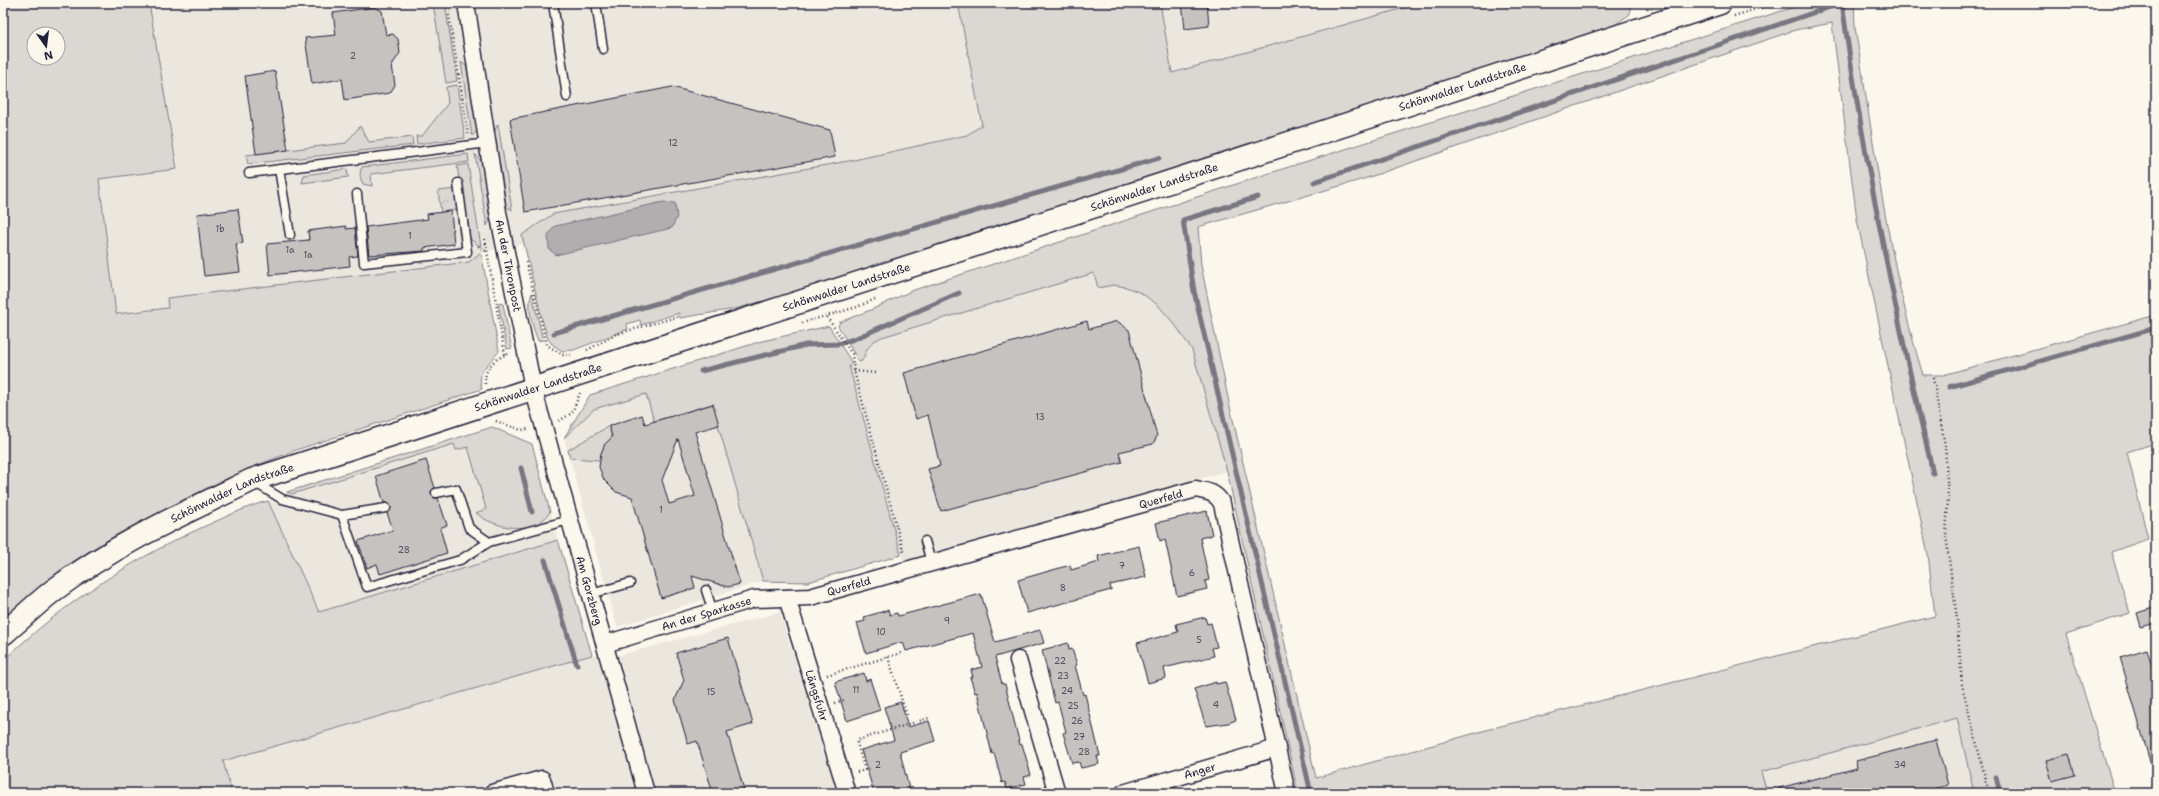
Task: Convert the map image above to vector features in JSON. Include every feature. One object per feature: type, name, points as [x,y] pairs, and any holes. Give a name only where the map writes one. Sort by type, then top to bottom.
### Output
[{"type":"main road","name":"Schönwalder Landstraße","points":[[3,634],[54,590],[102,558],[155,528],[252,480],[533,388],[811,300],[1720,3]]},
{"type":"street","name":"An der Thronpost","points":[[466,3],[498,212],[533,388]]},
{"type":"street","name":"Am Gorzberg","points":[[533,388],[646,793]]},
{"type":"street","name":"Querfeld","points":[[810,597],[1196,489],[1213,493],[1218,497],[1222,504],[1287,793]]},
{"type":"street","name":"An der Sparkasse","points":[[605,644],[754,599],[810,597]]},
{"type":"street","name":"Längsfuhr","points":[[787,598],[847,793]]},
{"type":"street","points":[[1018,660],[1057,793]]},
{"type":"street","name":"Anger","points":[[1123,793],[1277,748]]},
{"type":"street","points":[[492,793],[542,779],[546,793]]},
{"type":"lane","points":[[553,3],[567,97]]},
{"type":"lane","points":[[596,3],[603,49]]},
{"type":"lane","points":[[249,173],[488,143]]},
{"type":"lane","points":[[279,169],[290,235]]},
{"type":"lane","points":[[357,194],[364,263],[467,252],[458,183]]},
{"type":"lane","points":[[252,480],[282,499],[342,515],[386,508]]},
{"type":"lane","points":[[436,493],[456,488],[469,528],[489,542]]},
{"type":"lane","points":[[342,515],[367,586],[460,560],[489,542],[569,520]]},
{"type":"lane","points":[[925,541],[931,562]]},
{"type":"lane","points":[[591,594],[630,583]]},
{"type":"lane","points":[[706,590],[712,612]]},
{"type":"path","points":[[524,254],[547,345],[563,354],[577,354]]},
{"type":"path","points":[[582,352],[617,334],[680,316]]},
{"type":"path","points":[[827,317],[852,354],[854,371],[905,557]]},
{"type":"path","points":[[486,388],[485,374],[491,365],[505,355]]},
{"type":"path","points":[[854,371],[876,373]]},
{"type":"path","points":[[1933,378],[1945,446],[1948,498],[1946,536],[1957,619],[1962,685],[1989,793]]},
{"type":"path","points":[[488,423],[496,421],[521,430],[529,429]]},
{"type":"path","points":[[812,680],[901,653]]},
{"type":"path","points":[[888,657],[907,716]]},
{"type":"path","points":[[836,668],[837,672]]},
{"type":"path","points":[[865,770],[857,743],[858,740],[929,718]]},
{"type":"shaded area","points":[[3,3],[1424,3],[982,126],[967,135],[854,160],[553,214],[523,235],[524,244],[481,252],[469,262],[167,298],[168,308],[116,314]]},
{"type":"shaded area","points":[[663,202],[675,203],[677,217],[672,228],[556,255],[549,249],[548,235],[555,226]]},
{"type":"shaded area","points":[[1094,273],[1099,287],[1113,285],[1126,287],[1141,293],[1158,305],[1176,326],[1192,350],[1227,471],[903,562],[849,366],[862,361],[867,349],[874,341],[882,337]]},
{"type":"shaded area","points":[[646,394],[713,404],[763,581],[617,627],[564,438],[594,409]]},
{"type":"shaded area","points":[[492,427],[532,444],[558,540],[319,612],[268,501],[291,490]]},
{"type":"shaded area","points":[[780,612],[837,793],[232,793],[222,761],[592,655],[620,655]]},
{"type":"shaded area","points":[[1957,718],[1974,793],[1767,793],[1760,772]]},
{"type":"green space","points":[[3,3],[149,3],[177,169],[99,179],[116,314],[168,308],[167,298],[469,262],[481,252],[499,351],[482,372],[482,389],[296,450],[255,466],[213,487],[3,623]]},
{"type":"green space","points":[[433,3],[445,3],[457,81],[446,83]]},
{"type":"green space","points":[[958,3],[1160,3],[1172,73],[1422,3],[1630,3],[1630,14],[1612,27],[852,276],[735,309],[680,318],[679,313],[641,325],[640,320],[627,324],[628,329],[574,350],[562,351],[552,344],[548,339],[542,319],[522,235],[553,214],[854,160],[967,135],[982,125]]},
{"type":"green space","points":[[1807,3],[1854,3],[1855,27],[1891,246],[1900,289],[1923,375],[1943,375],[2156,315],[2156,443],[2127,452],[2148,539],[2111,552],[2130,613],[2066,634],[2115,793],[1974,793],[1957,718],[1761,772],[1767,793],[1298,793],[1227,471],[1192,350],[1176,326],[1158,305],[1141,293],[1126,287],[1113,285],[1098,288],[1094,273],[882,337],[874,341],[867,349],[862,361],[859,362],[838,326],[840,322],[873,309],[911,291],[1273,172]],"holes":[[[1832,23],[1857,220],[1928,554],[1935,616],[1497,727],[1316,778],[1228,398],[1201,265],[1198,227],[1364,179],[1795,30]]]},
{"type":"green space","points":[[461,62],[467,67],[478,130],[472,136]]},
{"type":"green space","points":[[457,85],[465,138],[417,144],[416,136],[422,136],[448,103],[446,87]]},
{"type":"green space","points":[[498,124],[512,210],[506,206],[494,132]]},
{"type":"green space","points":[[360,126],[369,142],[412,137],[413,145],[248,164],[246,155],[346,143]]},
{"type":"green space","points":[[468,154],[469,162],[371,174],[372,186],[363,184],[361,178],[360,171],[362,167]]},
{"type":"green space","points":[[475,154],[482,162],[490,219],[487,226]]},
{"type":"green space","points":[[468,164],[481,247],[469,238],[457,166]]},
{"type":"green space","points":[[347,169],[348,177],[302,183],[304,175]]},
{"type":"green space","points":[[456,189],[459,210],[441,212],[438,191]]},
{"type":"green space","points":[[532,293],[543,340],[538,341],[532,324],[530,311],[530,299]]},
{"type":"green space","points":[[498,303],[503,304],[512,348],[507,349]]},
{"type":"green space","points":[[829,326],[852,363],[849,366],[901,555],[808,582],[763,581],[712,404],[654,421],[646,394],[594,409],[564,438],[590,395],[762,341]]},
{"type":"green space","points":[[609,426],[612,437],[605,444],[599,460],[570,458],[568,450]]},
{"type":"green space","points":[[492,427],[532,444],[550,512],[543,520],[534,525],[514,528],[504,526],[484,519],[476,513],[486,509],[468,447],[456,450],[454,444],[292,494],[287,492]]},
{"type":"green space","points":[[268,501],[319,612],[558,540],[592,655],[223,761],[232,793],[3,793],[3,661],[50,620],[75,601],[128,566],[183,536],[253,505]]},
{"type":"building","points":[[1182,3],[1207,3],[1209,26],[1185,29]]},
{"type":"building","points":[[375,7],[382,11],[386,35],[393,34],[398,39],[400,53],[392,65],[395,85],[390,93],[345,100],[342,79],[312,84],[305,38],[336,35],[333,13]]},
{"type":"building","points":[[275,71],[288,150],[256,154],[245,76]]},
{"type":"building","points":[[672,87],[830,130],[835,157],[525,212],[510,119]]},
{"type":"building","points":[[238,209],[243,243],[236,244],[240,272],[204,276],[197,214]]},
{"type":"building","points":[[451,211],[454,244],[424,248],[424,251],[369,255],[366,227],[428,219],[427,214]]},
{"type":"building","points":[[346,226],[346,229],[355,228],[358,256],[349,257],[350,266],[270,275],[267,244],[309,240],[308,231]]},
{"type":"building","points":[[1087,321],[1089,329],[1117,321],[1129,330],[1157,436],[1153,444],[1119,452],[1122,462],[941,511],[928,469],[940,466],[928,415],[916,419],[904,373]]},
{"type":"building","points":[[713,404],[719,425],[695,432],[740,584],[728,587],[692,576],[695,588],[661,598],[632,497],[616,492],[604,480],[599,467],[601,453],[605,444],[612,437],[609,426],[642,415],[645,424]],"holes":[[[678,439],[695,496],[669,504],[662,480]]]},
{"type":"building","points":[[426,460],[435,488],[431,491],[431,494],[434,498],[438,498],[447,525],[440,528],[447,553],[380,574],[377,564],[367,568],[358,541],[393,530],[387,513],[391,507],[388,503],[384,503],[376,476]]},
{"type":"building","points":[[1207,511],[1212,535],[1200,538],[1209,580],[1205,581],[1207,589],[1177,596],[1165,539],[1160,541],[1156,523]]},
{"type":"building","points":[[1139,546],[1146,577],[1110,585],[1111,590],[1027,613],[1018,580],[1070,565],[1071,570],[1099,562],[1098,556]]},
{"type":"building","points":[[981,594],[995,642],[1040,630],[1044,643],[995,657],[1002,684],[1005,684],[1020,745],[1022,744],[1031,775],[1024,777],[1026,784],[1007,789],[1005,782],[1002,783],[994,753],[992,754],[977,692],[975,693],[970,677],[973,677],[971,670],[982,667],[973,633],[906,651],[903,642],[866,653],[857,623],[865,621],[864,617],[888,610],[890,615],[897,613],[898,616]]},
{"type":"building","points":[[2156,607],[2156,623],[2141,627],[2137,613]]},
{"type":"building","points":[[1205,617],[1207,624],[1211,623],[1217,647],[1212,648],[1214,656],[1164,668],[1166,678],[1148,683],[1137,643],[1178,632],[1176,624]]},
{"type":"building","points":[[728,638],[753,724],[727,732],[745,793],[713,793],[697,741],[688,744],[675,700],[684,680],[676,653]]},
{"type":"building","points":[[1068,643],[1069,650],[1072,649],[1077,665],[1075,665],[1083,695],[1085,694],[1100,756],[1097,756],[1099,764],[1081,768],[1079,762],[1072,763],[1063,733],[1066,732],[1058,702],[1055,703],[1042,650]]},
{"type":"building","points":[[2147,649],[2156,681],[2156,768],[2152,769],[2120,657]]},
{"type":"building","points":[[864,673],[866,681],[870,679],[880,710],[847,721],[835,682]]},
{"type":"building","points":[[1216,682],[1216,684],[1225,682],[1236,720],[1228,723],[1206,726],[1194,689]]},
{"type":"building","points":[[901,702],[908,727],[929,721],[935,741],[900,752],[910,793],[874,793],[861,750],[894,740],[884,707]]},
{"type":"building","points":[[1936,740],[1948,785],[1919,793],[1779,793],[1779,788],[1857,768],[1856,761]]},
{"type":"building","points":[[2069,754],[2075,775],[2052,781],[2046,760]]},
{"type":"waterway","points":[[1314,182],[1842,3],[1860,122],[1882,239],[1906,356],[1933,473]]},
{"type":"waterway","points":[[554,333],[1159,158]]},
{"type":"waterway","points":[[1258,197],[1183,220],[1194,291],[1311,793]]},
{"type":"waterway","points":[[701,371],[806,345],[838,344],[854,339],[959,293]]},
{"type":"waterway","points":[[1949,387],[2156,328]]},
{"type":"waterway","points":[[521,468],[532,512]]},
{"type":"waterway","points":[[545,560],[577,665]]},
{"type":"waterway","points":[[1996,777],[2000,793]]}]
